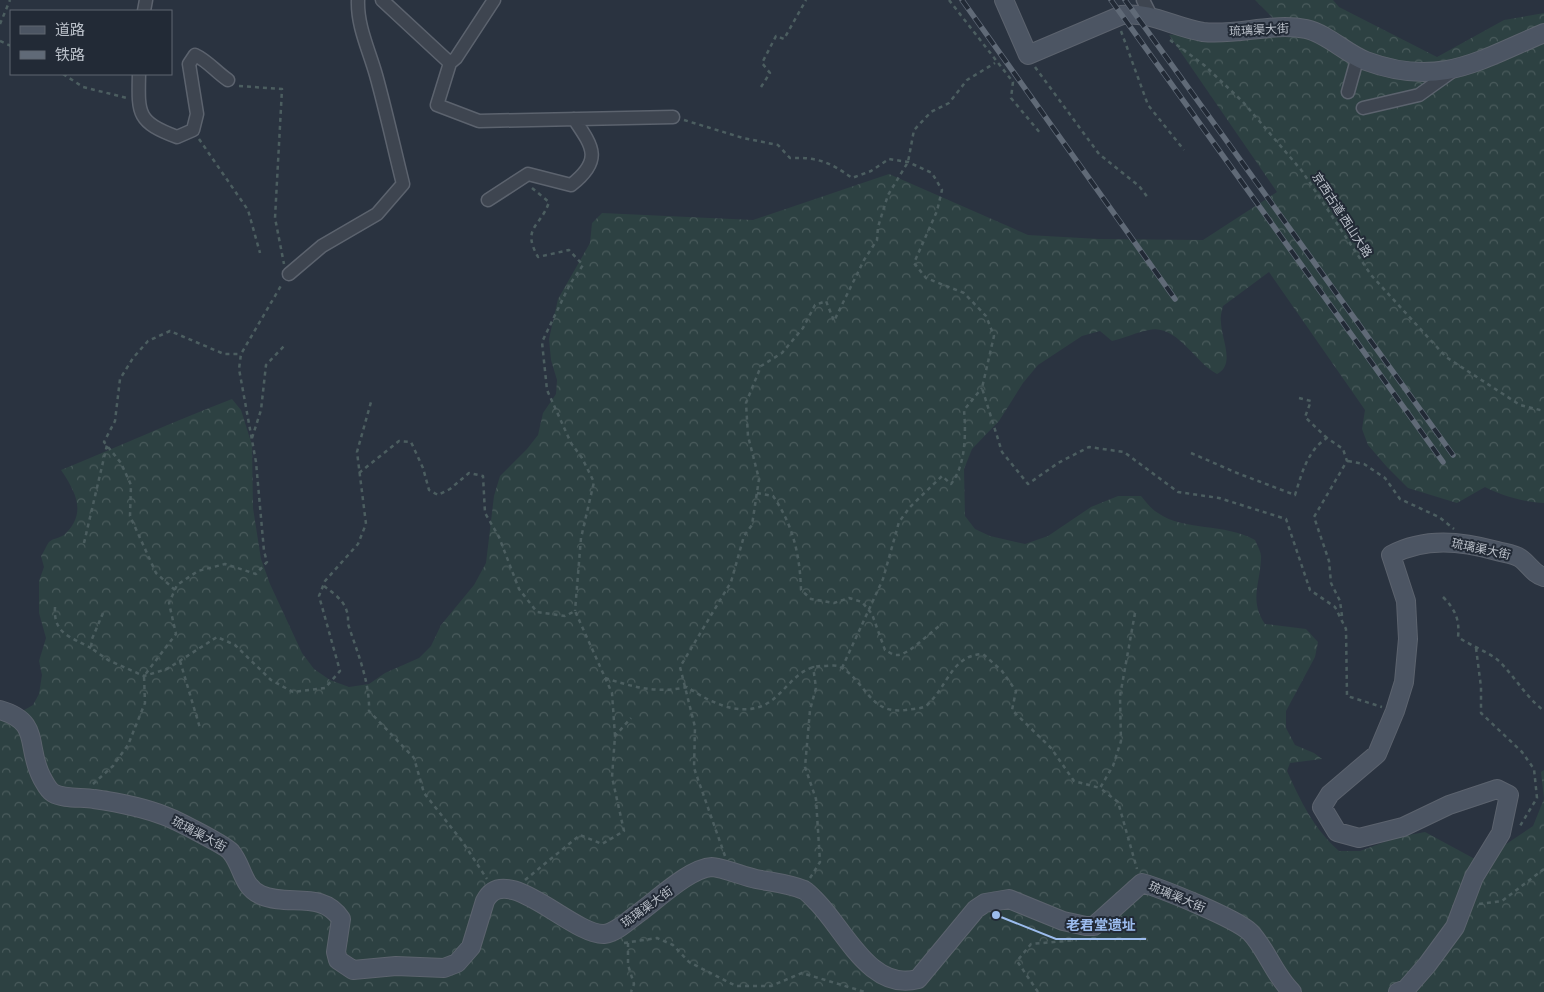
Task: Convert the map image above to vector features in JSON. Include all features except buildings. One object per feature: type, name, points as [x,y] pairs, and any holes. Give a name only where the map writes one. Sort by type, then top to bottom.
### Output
[{"type":"street","points":[[289,274],[322,246],[377,214],[403,184],[376,73],[364,40],[358,11],[358,0]]},
{"type":"street","points":[[382,0],[450,63]]},
{"type":"street","points":[[494,0],[456,58],[450,63],[437,105],[480,121],[673,117]]},
{"type":"street","points":[[1004,0],[1028,55]]},
{"type":"street","points":[[1143,0],[1152,18]]},
{"type":"street","name":"琉璃渠大街","points":[[1028,55],[1114,18],[1134,13],[1191,30],[1208,32],[1305,29],[1322,34],[1358,56],[1391,68],[1421,73],[1454,70],[1544,33]]},
{"type":"street","points":[[139,75],[138,107],[153,128],[177,137],[193,130],[197,114],[189,64],[191,57],[195,54],[207,60],[214,71],[228,80]]},
{"type":"street","points":[[1348,92],[1358,56]]},
{"type":"street","points":[[1363,108],[1419,95],[1454,70]]},
{"type":"street","points":[[488,200],[528,174],[571,185],[587,170],[592,157],[591,145],[574,119]]},
{"type":"street","name":"琉璃渠大街","points":[[1398,992],[1406,989],[1427,965],[1455,927],[1474,877],[1501,833],[1509,795],[1498,789],[1449,805],[1394,829],[1359,838],[1337,832],[1322,807],[1330,794],[1377,754],[1395,711],[1404,682],[1407,630],[1406,601],[1391,555],[1406,547],[1447,541],[1484,547],[1519,558],[1538,575],[1544,577]]},
{"type":"street","name":"琉璃渠大街","points":[[0,710],[16,714],[24,721],[29,732],[36,766],[48,789],[54,794],[80,797],[165,816],[231,851],[248,886],[260,895],[278,900],[315,902],[333,908],[341,919],[336,952],[338,960],[353,970],[396,966],[444,968],[457,963],[471,947],[488,895],[497,889],[514,890],[581,928],[597,934],[606,934],[621,927],[692,873],[712,867],[805,890],[829,915],[861,959],[878,974],[894,982],[908,982],[918,979],[976,909],[985,903],[1009,899],[1064,921],[1094,926],[1142,883],[1159,888],[1234,922],[1250,933],[1279,978],[1292,992]]},
{"type":"path","points":[[0,24],[10,0]]},
{"type":"path","points":[[761,87],[770,73],[762,62],[776,36],[784,39],[806,0]]},
{"type":"path","points":[[949,0],[996,63],[1013,82],[1011,98],[1041,134]]},
{"type":"path","points":[[1114,18],[1122,33],[1148,105],[1184,150]]},
{"type":"path","name":"京西古道·西山大路","points":[[1165,36],[1204,64],[1243,102],[1302,171],[1371,275],[1446,357],[1520,405],[1544,411]]},
{"type":"path","points":[[1028,55],[1049,88],[1099,154],[1139,186],[1149,200]]},
{"type":"path","points":[[731,873],[694,768],[695,727],[687,688],[680,667],[731,582],[744,536],[752,525],[759,479],[748,436],[746,403],[761,366],[782,354],[803,328],[814,305],[826,301],[834,322],[864,260],[877,240],[878,227],[888,195],[908,162],[914,130],[931,112],[949,103],[967,80],[996,63]]},
{"type":"path","points":[[65,75],[83,87],[138,101]]},
{"type":"path","points":[[80,797],[113,766],[128,745],[144,703],[144,676],[176,634],[169,603],[177,585],[198,571],[225,564],[256,574],[267,562],[264,551],[256,462],[239,369],[241,354],[289,274],[282,259],[275,218],[282,89],[237,86],[228,80]]},
{"type":"path","points":[[673,117],[743,138],[778,145],[790,158],[811,158],[835,165],[852,178],[871,171],[888,159],[908,162],[932,173],[942,190],[938,210],[914,263],[926,278],[964,293],[986,316],[994,336],[982,388],[964,410],[966,430],[960,473],[951,484],[942,476],[910,507],[899,522],[883,579],[868,609],[863,627],[842,669]]},
{"type":"path","points":[[193,130],[248,210],[260,253]]},
{"type":"path","points":[[514,890],[580,835],[602,844],[624,831],[612,777],[615,736],[612,693],[575,611],[581,538],[594,482],[582,458],[571,443],[547,390],[542,342],[570,284],[583,265],[569,250],[538,257],[530,243],[533,229],[549,202],[520,179]]},
{"type":"path","points":[[175,590],[156,573],[130,516],[131,486],[120,463],[104,442],[115,421],[120,379],[133,358],[148,341],[170,331],[224,354],[241,354]]},
{"type":"path","points":[[252,439],[261,410],[266,365],[284,346]]},
{"type":"path","points":[[982,388],[1002,452],[1028,484],[1058,463],[1089,447],[1124,452],[1178,492],[1219,498],[1286,519],[1310,590],[1335,607],[1346,629],[1347,696],[1395,711]]},
{"type":"path","points":[[1299,398],[1311,401],[1305,417],[1327,438],[1344,449],[1347,461],[1314,517],[1329,560],[1331,582],[1340,601],[1342,620]]},
{"type":"path","points":[[55,607],[54,621],[62,632],[108,660],[144,676],[167,669],[217,637],[235,645],[271,680],[293,692],[325,688],[340,671],[320,596],[323,586],[358,544],[366,524],[358,473],[357,452],[371,402]]},
{"type":"path","points":[[1192,453],[1237,474],[1295,495],[1305,464],[1318,444],[1327,438]]},
{"type":"path","points":[[358,473],[399,441],[411,442],[429,490],[438,495],[469,473],[483,476],[485,513],[499,537],[519,589],[537,612],[565,616],[575,611]]},
{"type":"path","points":[[84,543],[107,445]]},
{"type":"path","points":[[1347,461],[1364,464],[1385,478],[1400,499],[1439,517],[1462,533]]},
{"type":"path","points":[[757,493],[773,496],[785,513],[797,547],[801,590],[811,599],[834,603],[849,598],[862,602],[872,614],[884,650],[896,655],[908,653],[927,634],[942,624]]},
{"type":"path","points":[[323,586],[339,597],[347,612],[348,626],[356,644],[369,695],[369,711],[414,758],[424,793],[462,841],[481,873],[497,889]]},
{"type":"path","points":[[1443,597],[1453,607],[1459,626],[1458,637],[1476,648],[1489,653],[1500,662],[1533,702],[1544,711]]},
{"type":"path","points":[[91,648],[92,638],[103,612]]},
{"type":"path","points":[[1100,788],[1113,766],[1121,741],[1120,696],[1135,613]]},
{"type":"path","points":[[1476,648],[1481,687],[1481,713],[1522,752],[1534,769],[1537,798],[1520,826],[1501,833]]},
{"type":"path","points":[[605,678],[644,690],[687,688],[711,703],[735,709],[757,709],[776,698],[796,676],[813,666],[837,666],[851,675],[873,701],[891,712],[925,707],[940,691],[955,666],[971,654],[983,654],[1002,671],[1016,691],[1012,710],[1051,748],[1074,781],[1100,788],[1118,802],[1121,818],[1142,883]]},
{"type":"path","points":[[180,660],[200,728]]},
{"type":"path","points":[[805,890],[820,862],[816,799],[806,767],[810,710],[816,688],[813,666]]},
{"type":"path","points":[[615,736],[631,718]]},
{"type":"path","points":[[1463,906],[1502,901],[1544,869]]},
{"type":"path","points":[[620,943],[657,938],[673,945],[689,962],[736,986],[771,986],[802,973],[865,992]]},
{"type":"path","points":[[1038,992],[1017,961],[1031,944],[1080,940]]},
{"type":"path","points":[[628,943],[628,965],[634,984],[631,992]]},
{"type":"green space","points":[[1255,0],[1333,0],[1339,7],[1437,57],[1504,20],[1544,13],[1544,503],[1514,498],[1485,487],[1457,503],[1408,488],[1368,445],[1362,429],[1365,410],[1269,272],[1223,306],[1221,320],[1227,358],[1223,370],[1217,374],[1177,338],[1159,330],[1144,331],[1112,341],[1100,331],[1082,336],[1038,365],[1023,383],[999,421],[972,449],[964,469],[965,516],[975,529],[990,536],[1025,544],[1048,536],[1091,507],[1118,496],[1141,496],[1153,510],[1168,519],[1231,531],[1255,540],[1261,557],[1256,600],[1260,616],[1265,624],[1306,629],[1318,642],[1315,657],[1286,711],[1286,728],[1295,745],[1314,753],[1322,759],[1290,763],[1287,771],[1303,804],[1315,824],[1330,843],[1339,851],[1360,851],[1398,837],[1425,832],[1473,858],[1484,859],[1533,826],[1544,799],[1544,992],[0,992],[0,705],[19,713],[33,705],[39,694],[42,675],[39,661],[46,638],[39,613],[39,581],[44,567],[41,556],[49,542],[64,535],[72,525],[77,509],[77,502],[71,486],[61,470],[232,399],[241,410],[252,445],[253,508],[261,559],[270,584],[302,653],[314,669],[330,680],[349,687],[369,684],[385,673],[419,658],[431,646],[441,625],[474,585],[486,563],[494,496],[500,476],[538,435],[543,413],[556,394],[557,380],[551,360],[549,339],[558,299],[590,243],[592,223],[602,213],[753,220],[889,174],[1028,235],[1099,239],[1203,240],[1277,192],[1169,35],[1277,22]]},
{"type":"green space","points":[[1544,770],[1544,799],[1541,772]]},
{"type":"railway","points":[[962,0],[1175,299]]},
{"type":"railway","points":[[1111,0],[1443,462]]},
{"type":"railway","points":[[1125,0],[1453,455]]},
{"type":"place","name":"老君堂遗址","points":[[996,915]]}]
